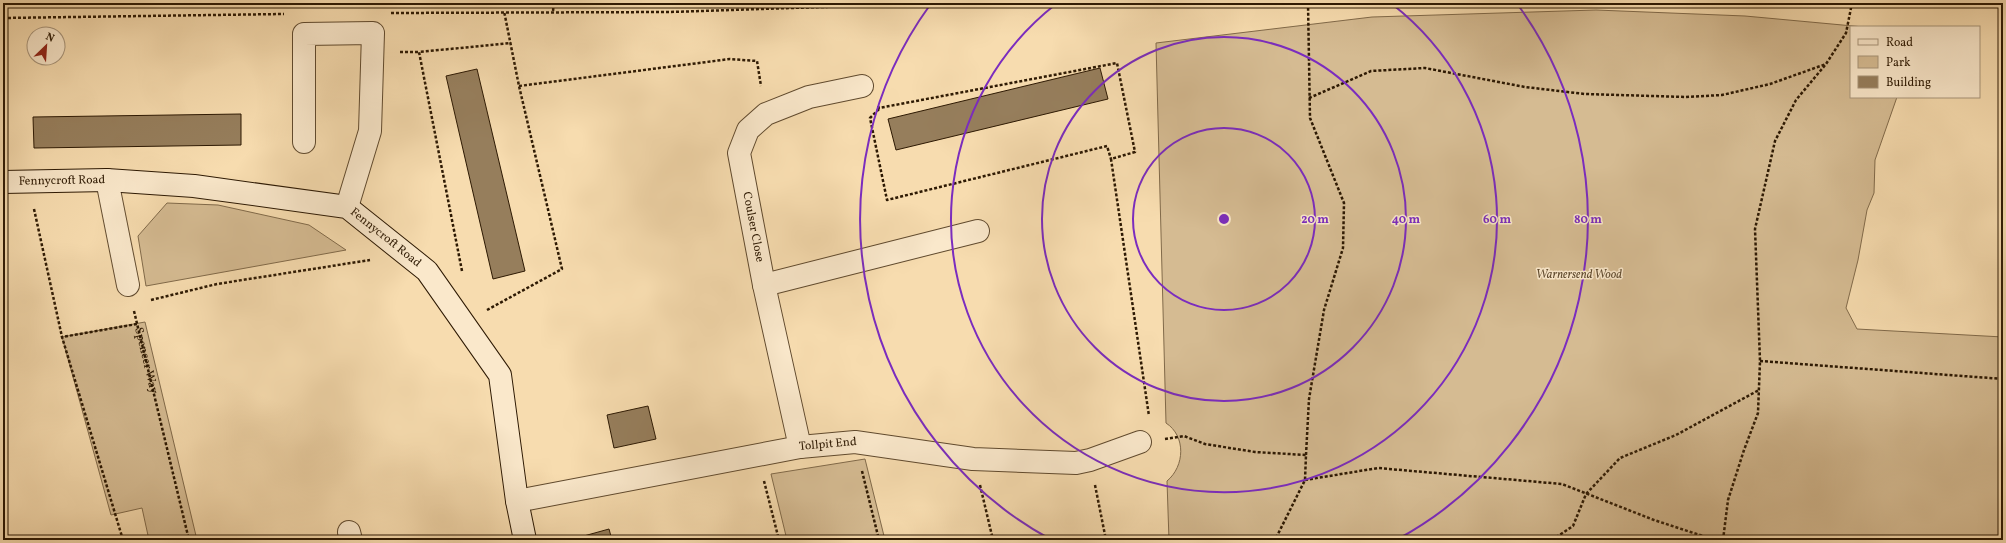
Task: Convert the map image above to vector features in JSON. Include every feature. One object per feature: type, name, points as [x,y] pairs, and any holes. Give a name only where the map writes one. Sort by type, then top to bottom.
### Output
[{"type":"street","points":[[304,142],[304,34],[373,33],[370,131],[347,207]]},
{"type":"street","name":"Coulser Close","points":[[800,447],[764,285],[739,153],[748,130],[766,114],[809,97],[862,86]]},
{"type":"street","name":"Fennycroft Road","points":[[3,182],[107,180],[194,186],[347,207],[427,271],[500,375],[517,501],[525,540]]},
{"type":"street","points":[[107,180],[130,295]]},
{"type":"street","points":[[764,285],[978,231]]},
{"type":"street","name":"Tollpit End","points":[[517,501],[800,447],[855,442],[973,459],[1076,463],[1090,460],[1146,441]]},
{"type":"path","points":[[553,11],[554,3]]},
{"type":"path","points":[[384,13],[504,11],[670,12],[944,3]]},
{"type":"path","points":[[1274,540],[1306,480],[1309,399],[1324,310],[1343,248],[1344,203],[1310,118],[1308,3]]},
{"type":"path","points":[[1724,540],[1728,500],[1758,413],[1760,361],[1755,229],[1775,141],[1796,100],[1826,64],[1846,33],[1852,3]]},
{"type":"path","points":[[463,323],[562,269],[519,86],[504,11]]},
{"type":"path","points":[[3,18],[289,14]]},
{"type":"path","points":[[462,275],[419,52],[511,43]]},
{"type":"path","points":[[519,86],[730,59],[757,61],[766,114]]},
{"type":"path","points":[[1111,158],[1135,152],[1117,63],[879,108],[870,118],[886,200],[1107,146],[1111,158],[1146,441],[1184,436],[1205,444],[1241,450],[1306,455]]},
{"type":"path","points":[[1310,98],[1371,71],[1425,68],[1525,87],[1585,94],[1686,97],[1722,95],[1770,84],[1826,64]]},
{"type":"path","points":[[862,86],[879,108]]},
{"type":"path","points":[[28,182],[62,337],[123,540]]},
{"type":"path","points":[[130,295],[408,256]]},
{"type":"path","name":"Spencer Way","points":[[130,295],[189,540]]},
{"type":"path","points":[[62,337],[137,324]]},
{"type":"path","points":[[1760,361],[2003,379]]},
{"type":"path","points":[[1552,540],[1573,526],[1586,494],[1620,458],[1676,435],[1759,390]]},
{"type":"path","points":[[855,442],[879,540]]},
{"type":"path","points":[[758,455],[779,540]]},
{"type":"path","points":[[973,459],[993,540]]},
{"type":"path","points":[[1090,460],[1106,540]]},
{"type":"path","points":[[1306,480],[1378,468],[1562,484],[1654,520],[1715,540]]},
{"type":"green space","name":"Warnersend Wood","points":[[1596,10],[1745,16],[1853,26],[1850,26],[1850,98],[1897,98],[1875,160],[1874,193],[1867,210],[1858,260],[1846,308],[1857,329],[2003,337],[2003,540],[1169,540],[1167,481],[1173,475],[1177,467],[1181,451],[1177,435],[1166,423],[1156,43],[1372,17]]},
{"type":"green space","points":[[167,203],[218,205],[309,225],[346,250],[146,286],[138,236]]},
{"type":"green space","points":[[145,322],[197,540],[149,540],[142,508],[111,515],[62,337]]},
{"type":"green space","points":[[865,459],[885,540],[787,540],[771,474]]},
{"type":"building","points":[[1100,68],[1108,99],[896,150],[888,119]]},
{"type":"building","points":[[477,69],[525,271],[493,279],[446,76]]},
{"type":"building","points":[[241,114],[241,145],[34,148],[33,117]]},
{"type":"building","points":[[648,406],[656,439],[614,448],[607,415]]},
{"type":"building","points":[[609,529],[612,540],[573,540],[573,539]]}]
